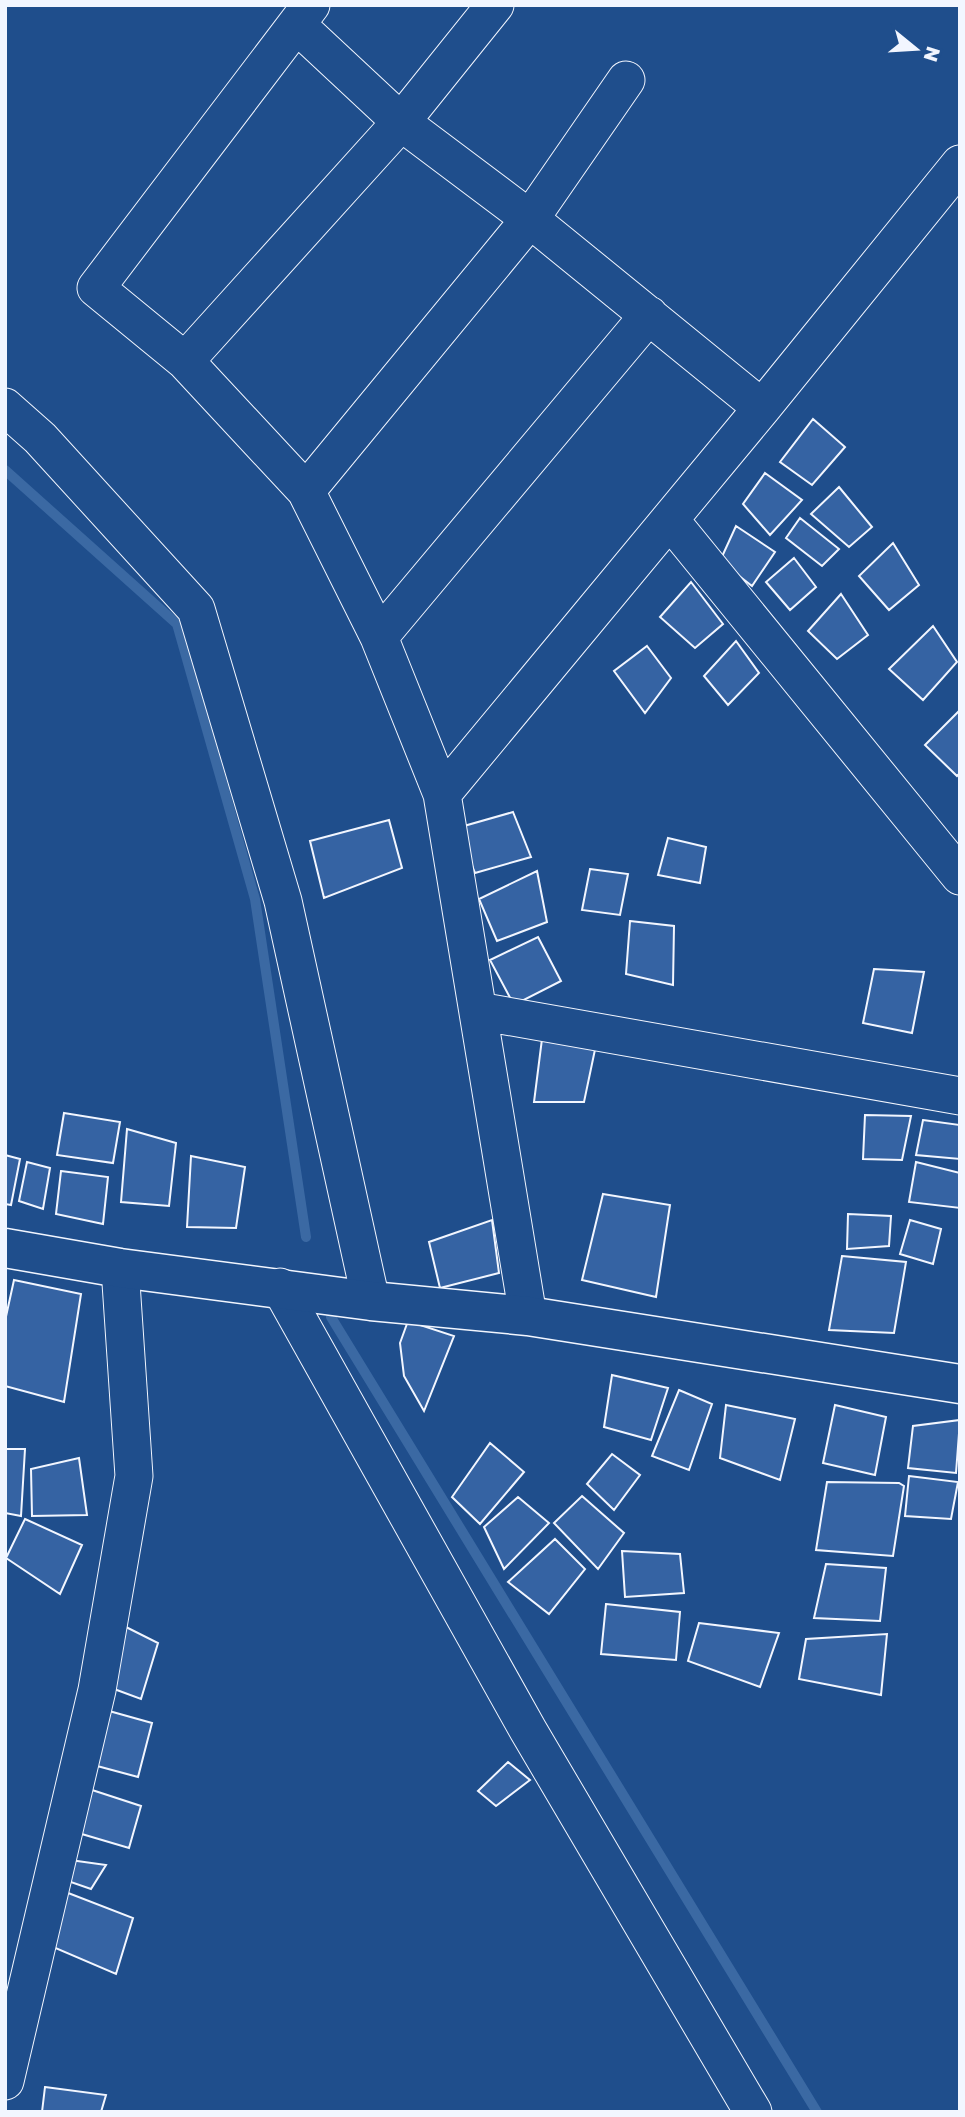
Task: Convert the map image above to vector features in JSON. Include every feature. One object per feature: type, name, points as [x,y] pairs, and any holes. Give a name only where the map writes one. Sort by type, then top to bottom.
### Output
[{"type":"main road","points":[[5,1248],[120,1268],[371,1301],[528,1317],[960,1384]]},
{"type":"street","points":[[185,361],[401,122],[495,5]]},
{"type":"street","points":[[528,1317],[442,794],[379,637],[306,491],[185,361],[96,288],[304,15],[401,122],[530,219],[762,408]]},
{"type":"street","points":[[306,491],[530,219],[626,80]]},
{"type":"street","points":[[442,794],[960,164]]},
{"type":"street","points":[[379,637],[649,314]]},
{"type":"street","points":[[5,407],[40,438],[196,609],[283,901],[371,1301]]},
{"type":"street","points":[[670,520],[960,876]]},
{"type":"street","points":[[478,1011],[960,1096]]},
{"type":"street","points":[[5,2081],[97,1690],[134,1476],[120,1268]]},
{"type":"street","points":[[280,1287],[528,1730],[753,2112]]},
{"type":"building","points":[[813,419],[845,447],[812,485],[780,462]]},
{"type":"building","points":[[765,473],[802,500],[770,535],[743,504]]},
{"type":"building","points":[[839,487],[872,527],[849,547],[811,514]]},
{"type":"building","points":[[800,518],[839,549],[822,566],[786,538]]},
{"type":"building","points":[[736,526],[775,552],[752,586],[720,561]]},
{"type":"building","points":[[893,543],[919,585],[889,610],[859,576]]},
{"type":"building","points":[[794,558],[816,587],[790,610],[766,582]]},
{"type":"building","points":[[691,582],[723,624],[695,648],[660,617]]},
{"type":"building","points":[[841,594],[868,635],[837,659],[808,631]]},
{"type":"building","points":[[933,626],[957,662],[923,700],[889,669]]},
{"type":"building","points":[[736,641],[759,673],[728,705],[704,676]]},
{"type":"building","points":[[647,646],[671,678],[645,713],[614,671]]},
{"type":"building","points":[[960,710],[960,773],[957,776],[925,745]]},
{"type":"building","points":[[513,812],[531,857],[475,873],[457,828]]},
{"type":"building","points":[[389,820],[402,868],[324,898],[310,841]]},
{"type":"building","points":[[668,838],[706,847],[700,883],[658,875]]},
{"type":"building","points":[[590,869],[628,874],[620,915],[582,910]]},
{"type":"building","points":[[537,871],[547,922],[497,941],[479,899]]},
{"type":"building","points":[[630,921],[674,926],[673,985],[626,974]]},
{"type":"building","points":[[538,937],[561,981],[514,1005],[490,960]]},
{"type":"building","points":[[874,969],[924,972],[912,1033],[863,1023]]},
{"type":"building","points":[[543,1031],[597,1040],[584,1102],[534,1102]]},
{"type":"building","points":[[64,1113],[120,1122],[113,1163],[57,1155]]},
{"type":"building","points":[[865,1115],[911,1116],[902,1160],[863,1159]]},
{"type":"building","points":[[923,1120],[960,1125],[960,1159],[916,1155]]},
{"type":"building","points":[[127,1129],[176,1143],[169,1206],[121,1202]]},
{"type":"building","points":[[5,1155],[20,1159],[11,1205],[5,1204]]},
{"type":"building","points":[[191,1156],[245,1167],[236,1228],[187,1227]]},
{"type":"building","points":[[27,1162],[50,1168],[43,1209],[19,1201]]},
{"type":"building","points":[[916,1162],[960,1173],[960,1208],[909,1202]]},
{"type":"building","points":[[61,1171],[108,1177],[103,1224],[56,1214]]},
{"type":"building","points":[[603,1194],[670,1205],[656,1297],[582,1280]]},
{"type":"building","points":[[848,1214],[891,1216],[889,1246],[847,1249]]},
{"type":"building","points":[[492,1220],[499,1273],[440,1288],[429,1242]]},
{"type":"building","points":[[910,1220],[941,1229],[933,1264],[900,1254]]},
{"type":"building","points":[[842,1256],[906,1262],[894,1333],[829,1330]]},
{"type":"building","points":[[14,1280],[81,1294],[64,1402],[5,1386],[5,1321]]},
{"type":"building","points":[[408,1321],[454,1336],[424,1411],[404,1376],[400,1343]]},
{"type":"building","points":[[612,1375],[668,1388],[651,1440],[604,1427]]},
{"type":"building","points":[[679,1390],[712,1404],[689,1470],[652,1456]]},
{"type":"building","points":[[726,1405],[795,1419],[780,1480],[720,1458]]},
{"type":"building","points":[[835,1405],[886,1417],[875,1475],[823,1463]]},
{"type":"building","points":[[960,1420],[956,1473],[908,1468],[913,1426]]},
{"type":"building","points":[[490,1443],[524,1472],[480,1524],[452,1497]]},
{"type":"building","points":[[5,1449],[25,1449],[21,1516],[5,1513]]},
{"type":"building","points":[[612,1454],[640,1475],[614,1510],[587,1484]]},
{"type":"building","points":[[79,1458],[87,1515],[32,1516],[31,1469]]},
{"type":"building","points":[[909,1476],[958,1482],[951,1519],[905,1516]]},
{"type":"building","points":[[827,1482],[899,1483],[904,1486],[893,1556],[816,1550]]},
{"type":"building","points":[[582,1496],[624,1533],[598,1569],[554,1523]]},
{"type":"building","points":[[518,1497],[549,1523],[504,1569],[484,1527]]},
{"type":"building","points":[[25,1519],[82,1545],[60,1594],[6,1558]]},
{"type":"building","points":[[555,1539],[585,1569],[549,1614],[508,1582]]},
{"type":"building","points":[[622,1551],[680,1554],[684,1593],[625,1597]]},
{"type":"building","points":[[826,1564],[886,1568],[880,1621],[814,1618]]},
{"type":"building","points":[[606,1604],[680,1612],[676,1660],[601,1654]]},
{"type":"building","points":[[118,1623],[158,1643],[141,1699],[106,1686]]},
{"type":"building","points":[[699,1623],[779,1633],[760,1687],[688,1661]]},
{"type":"building","points":[[887,1634],[881,1695],[799,1679],[806,1639]]},
{"type":"building","points":[[102,1709],[152,1723],[138,1777],[86,1763]]},
{"type":"building","points":[[508,1762],[530,1780],[496,1806],[478,1791]]},
{"type":"building","points":[[89,1789],[141,1806],[129,1848],[75,1832]]},
{"type":"building","points":[[70,1860],[106,1865],[91,1889],[62,1879]]},
{"type":"building","points":[[63,1891],[133,1918],[116,1974],[46,1944]]},
{"type":"building","points":[[45,2087],[106,2095],[101,2112],[42,2112]]},
{"type":"waterway","points":[[5,470],[177,624],[255,899],[306,1237]]},
{"type":"waterway","points":[[331,1317],[817,2112]]}]
